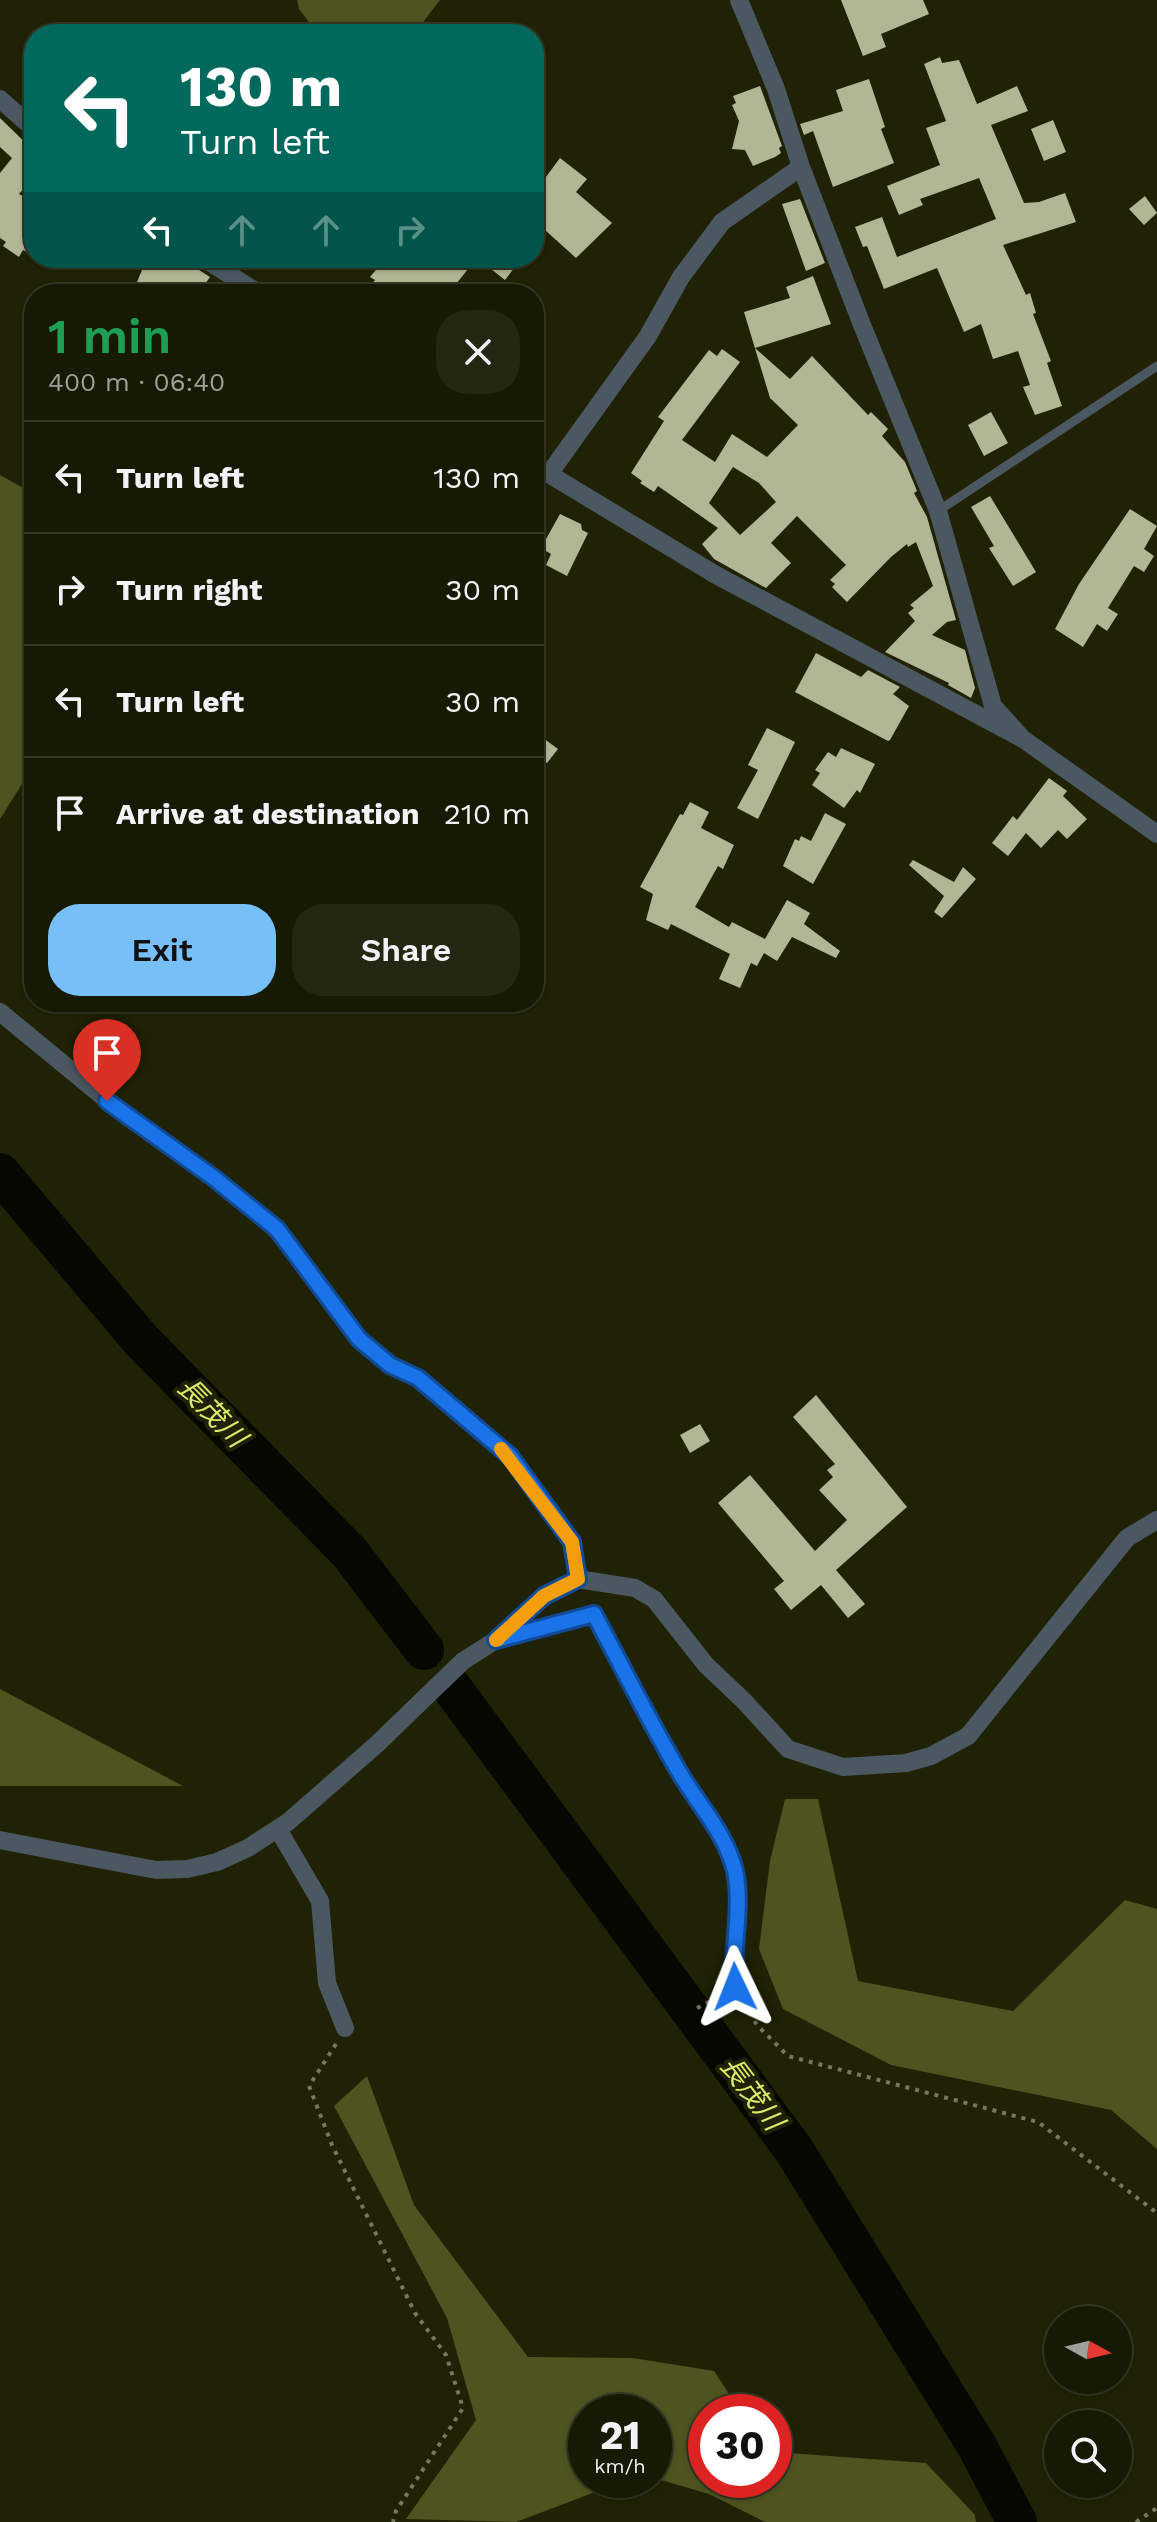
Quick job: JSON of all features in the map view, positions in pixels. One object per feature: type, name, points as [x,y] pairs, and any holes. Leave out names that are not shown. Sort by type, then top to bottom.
[{"type":"street","points":[[739,0],[776,89],[801,167],[938,511],[993,706],[1023,739]]},
{"type":"street","points":[[0,99],[24,120]]},
{"type":"street","points":[[544,466],[648,336],[681,277],[722,222],[801,167]]},
{"type":"street","points":[[219,268],[244,284]]},
{"type":"street","points":[[544,470],[716,575],[1023,739],[1157,834]]},
{"type":"street","points":[[0,1012],[129,1118],[214,1178],[277,1229],[359,1339],[390,1365],[418,1378],[510,1456],[572,1542],[578,1579]]},
{"type":"street","points":[[0,1840],[156,1870],[187,1869],[217,1862],[278,1829],[376,1745],[463,1661],[496,1640],[544,1596],[578,1579],[635,1588],[654,1599],[706,1665],[788,1749],[843,1767],[906,1763],[931,1756],[968,1736],[1127,1538],[1157,1520]]},
{"type":"street","points":[[496,1640],[594,1614],[682,1777],[720,1832],[735,1872],[738,1910],[733,1964],[735,1987]]},
{"type":"street","points":[[278,1829],[320,1901],[327,1983],[345,2028]]},
{"type":"lane","points":[[938,511],[1157,366]]},
{"type":"path","points":[[697,2008],[735,1987],[757,2025],[788,2056],[1038,2122],[1157,2213]]},
{"type":"path","points":[[345,2028],[309,2086],[332,2145],[415,2313],[446,2355],[463,2408],[396,2511],[393,2522]]},
{"type":"path","points":[[1136,2522],[1157,2508]]},
{"type":"green space","points":[[297,0],[440,0],[422,24],[310,24],[299,9]]},
{"type":"green space","points":[[0,475],[24,488],[24,781],[0,819]]},
{"type":"green space","points":[[0,1689],[183,1786],[0,1786]]},
{"type":"green space","points":[[785,1799],[818,1799],[858,1981],[1013,2011],[1125,1900],[1157,1909],[1157,2149],[1111,2110],[891,2065],[783,2009],[759,1949],[770,1861]]},
{"type":"green space","points":[[367,2076],[414,2205],[528,2357],[633,2358],[714,2371],[729,2394],[688,2394],[688,2488],[672,2483],[672,2394],[568,2394],[568,2498],[579,2498],[516,2522],[406,2519],[476,2420],[447,2318],[334,2106]]},
{"type":"green space","points":[[792,2453],[926,2463],[975,2515],[976,2522],[765,2522],[717,2498],[792,2498]]},
{"type":"building","points":[[841,0],[923,0],[929,14],[881,34],[886,47],[863,56]]},
{"type":"building","points":[[940,57],[942,63],[959,60],[977,104],[1017,86],[1028,111],[991,125],[1024,203],[1039,202],[1065,193],[1076,222],[1003,245],[1026,295],[1030,293],[1036,313],[1033,314],[1051,361],[1047,363],[1062,406],[1035,415],[1023,387],[1030,385],[1018,351],[993,359],[981,324],[964,332],[937,268],[884,289],[867,246],[863,247],[855,227],[882,217],[897,257],[996,219],[979,178],[920,199],[923,205],[899,215],[887,186],[940,165],[926,128],[946,121],[924,64]]},
{"type":"building","points":[[869,79],[885,127],[881,129],[894,163],[833,187],[813,131],[804,135],[800,124],[843,111],[836,90]]},
{"type":"building","points":[[760,86],[782,146],[779,148],[781,153],[753,166],[745,150],[732,149],[739,121],[732,105],[736,103],[733,96]]},
{"type":"building","points":[[0,118],[24,141],[24,188],[19,194],[24,197],[24,251],[19,257],[3,246],[6,242],[0,238],[0,173],[12,158],[0,147]]},
{"type":"building","points":[[1053,120],[1066,152],[1044,161],[1031,129]]},
{"type":"building","points":[[560,158],[587,179],[576,192],[612,223],[576,258],[544,231],[544,180]]},
{"type":"building","points":[[1145,196],[1157,213],[1144,225],[1129,209]]},
{"type":"building","points":[[800,199],[825,263],[806,271],[782,204]]},
{"type":"building","points":[[143,268],[196,268],[210,277],[205,284],[136,284]]},
{"type":"building","points":[[378,268],[469,268],[456,284],[372,284],[375,280],[370,277]]},
{"type":"building","points":[[490,268],[514,268],[505,280]]},
{"type":"building","points":[[813,276],[831,324],[755,348],[790,379],[812,356],[868,415],[871,412],[888,429],[882,436],[905,462],[917,491],[914,493],[927,517],[956,620],[947,622],[932,635],[965,650],[975,688],[971,698],[949,683],[885,652],[915,621],[908,613],[914,608],[910,605],[933,586],[916,542],[908,547],[907,544],[891,557],[847,602],[832,587],[835,584],[830,580],[846,565],[797,516],[771,543],[791,563],[766,588],[714,559],[702,544],[718,528],[658,486],[654,492],[631,473],[664,421],[658,417],[709,350],[717,356],[722,349],[740,362],[682,440],[715,462],[732,434],[767,457],[798,425],[770,398],[744,312],[790,298],[786,287]],"holes":[[[733,467],[759,483],[776,502],[740,535],[709,503]]]},
{"type":"building","points":[[991,412],[1008,443],[984,456],[968,425]]},
{"type":"building","points":[[990,496],[1036,572],[1013,586],[989,548],[994,546],[971,507]]},
{"type":"building","points":[[1130,509],[1157,526],[1144,549],[1154,556],[1144,572],[1134,566],[1108,608],[1118,614],[1107,631],[1097,624],[1083,647],[1055,629],[1079,584]]},
{"type":"building","points":[[560,514],[581,524],[582,530],[588,533],[567,576],[546,565],[551,554],[544,550],[544,543]]},
{"type":"building","points":[[816,653],[861,677],[868,670],[900,687],[893,694],[909,706],[890,740],[795,692]]},
{"type":"building","points":[[767,728],[795,742],[758,819],[737,808],[758,770],[748,765]]},
{"type":"building","points":[[544,739],[558,749],[547,763],[544,761]]},
{"type":"building","points":[[841,748],[875,764],[860,793],[857,790],[844,808],[812,785],[820,773],[815,770],[828,752],[836,757]]},
{"type":"building","points":[[1049,778],[1067,791],[1063,796],[1087,819],[1067,839],[1058,830],[1041,848],[1026,833],[1008,856],[992,843],[1013,816],[1017,820]]},
{"type":"building","points":[[690,802],[709,812],[701,828],[734,845],[723,869],[718,866],[695,907],[729,927],[732,922],[765,939],[787,900],[810,913],[804,924],[840,951],[836,958],[792,937],[777,961],[764,953],[757,966],[751,963],[740,988],[719,979],[730,954],[671,924],[668,930],[646,920],[653,894],[640,887],[680,814],[683,815]]},
{"type":"building","points":[[825,813],[846,824],[813,884],[783,866],[795,839],[799,841],[801,836],[811,841]]},
{"type":"building","points":[[913,860],[954,882],[963,867],[976,879],[942,918],[934,912],[944,896],[909,865]]},
{"type":"building","points":[[816,1395],[907,1507],[836,1570],[865,1604],[848,1618],[821,1585],[791,1610],[774,1589],[784,1581],[718,1503],[750,1475],[815,1551],[847,1520],[819,1490],[833,1477],[827,1470],[835,1464],[793,1417]]},
{"type":"building","points":[[700,1424],[710,1441],[690,1453],[680,1435]]},
{"type":"waterway","name":"長茂川","points":[[0,1173],[141,1340],[350,1553],[424,1650]]},
{"type":"waterway","name":"長茂川","points":[[452,1688],[794,2150],[977,2446],[1017,2522]]},
{"type":"slow traffic","points":[[498,1639],[544,1596],[578,1579],[572,1542],[510,1456],[501,1449]]},
{"type":"route","points":[[107,1101],[214,1178],[277,1229],[359,1339],[390,1365],[418,1378],[510,1456],[572,1542],[578,1579],[544,1596],[496,1640],[594,1614],[682,1777],[720,1832],[735,1872],[738,1910],[733,1964],[735,1987]]}]
